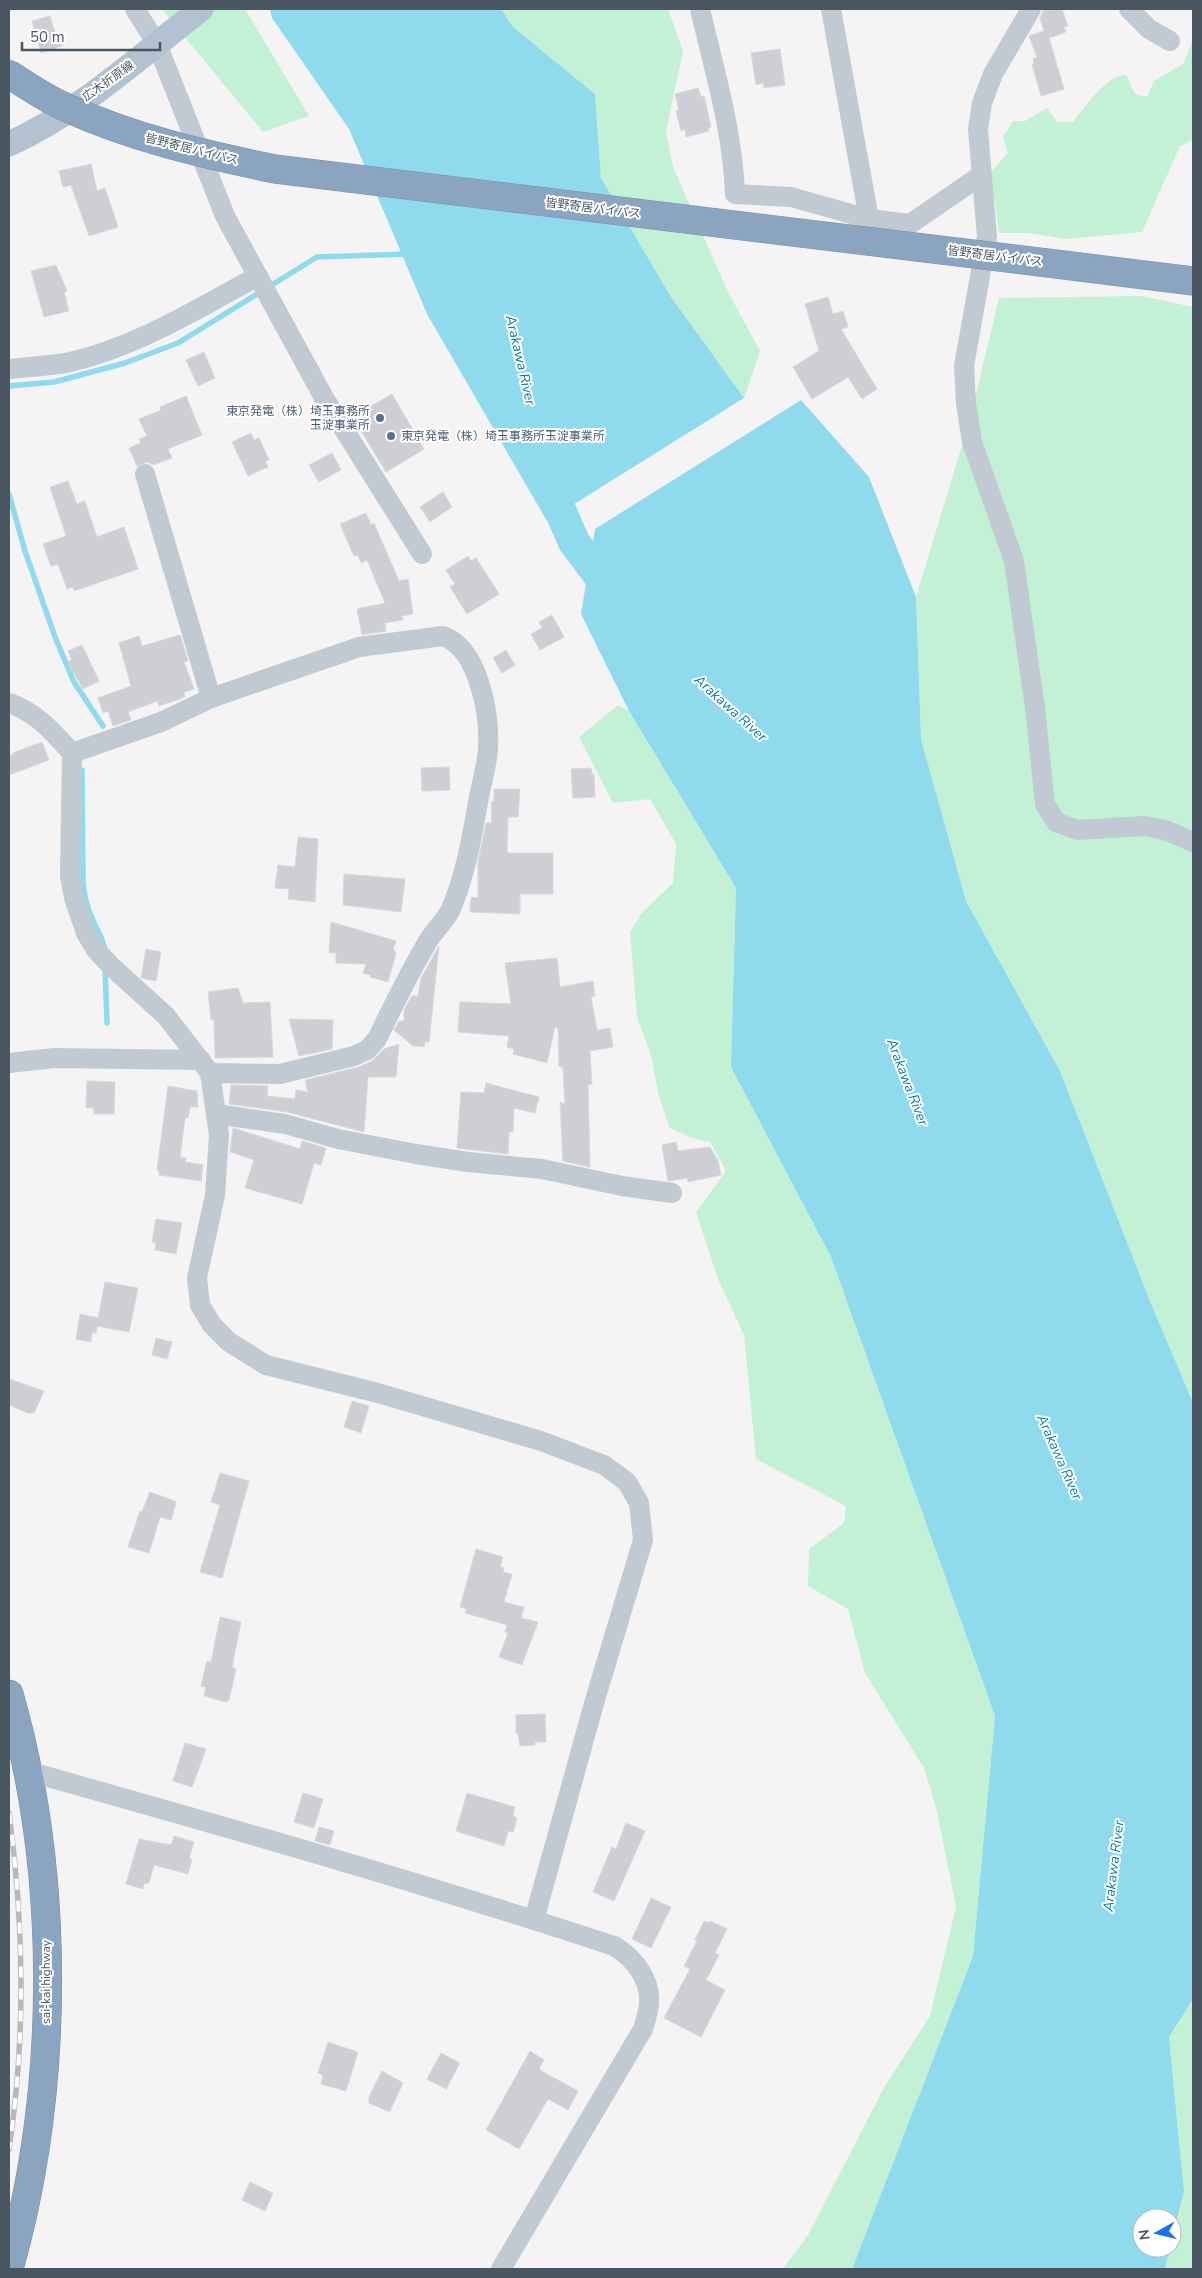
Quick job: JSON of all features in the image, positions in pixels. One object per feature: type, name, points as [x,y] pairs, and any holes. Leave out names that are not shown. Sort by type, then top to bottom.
[{"type":"highway","name":"皆野寄居バイパス","points":[[9,74],[65,107],[147,139],[198,153],[275,169],[1193,281]]},
{"type":"highway","name":"sai-kai highway","points":[[9,1694],[19,1729],[39,1851],[46,1920],[47,2024],[43,2088],[36,2138],[19,2235],[9,2269]]},
{"type":"main road","name":"広木折原線","points":[[9,144],[42,127],[96,91],[202,9]]},
{"type":"street","points":[[135,9],[166,37],[225,216],[323,396],[422,554]]},
{"type":"street","points":[[700,9],[732,160],[735,194],[791,198],[869,219],[910,224],[980,176]]},
{"type":"street","points":[[831,9],[869,219]]},
{"type":"street","points":[[1031,9],[993,74],[982,103],[978,129],[980,176],[987,237],[964,366],[966,403],[972,442],[1014,561],[1035,708],[1045,804],[1056,822],[1077,830],[1144,826],[1165,830],[1193,842]]},
{"type":"street","points":[[1129,9],[1149,29],[1170,40]]},
{"type":"street","points":[[9,369],[66,363],[104,351],[156,331],[258,276]]},
{"type":"street","points":[[145,474],[211,698]]},
{"type":"street","points":[[9,1063],[54,1058],[205,1067],[280,1074],[354,1056],[367,1050],[377,1039],[429,939],[449,912],[462,878],[488,749],[486,715],[480,682],[468,658],[455,641],[442,636],[359,647],[211,698],[161,722],[72,753]]},
{"type":"street","points":[[9,703],[19,706],[43,721],[72,753],[70,876],[74,898],[83,926],[96,950],[166,1016],[205,1067],[219,1135],[215,1195],[197,1278],[200,1305],[212,1325],[229,1342],[266,1365],[378,1394],[541,1441],[604,1465],[626,1482],[638,1503],[643,1540],[595,1700],[534,1920]]},
{"type":"street","points":[[216,1114],[285,1124],[338,1139],[416,1154],[468,1162],[542,1169],[622,1186],[672,1193]]},
{"type":"street","points":[[26,1771],[220,1825],[534,1920],[614,1946],[625,1953],[643,1976],[649,1992],[650,2004],[643,2029],[502,2269]]},
{"type":"green space","points":[[162,9],[245,9],[309,116],[263,132]]},
{"type":"green space","points":[[501,9],[668,9],[683,51],[666,131],[673,167],[727,290],[760,351],[744,398],[671,297],[601,178],[595,94],[513,27]]},
{"type":"green space","points":[[1193,40],[1193,140],[1180,146],[1142,232],[1066,239],[1028,233],[999,233],[995,202],[986,177],[1008,153],[1003,137],[1013,121],[1025,121],[1047,108],[1057,122],[1073,122],[1096,93],[1118,76],[1126,75],[1135,94],[1147,97],[1154,81],[1183,64]]},
{"type":"green space","points":[[1142,296],[1193,307],[1193,1403],[1150,1301],[1060,1071],[966,901],[921,739],[916,597],[970,419],[999,298]]},
{"type":"green space","points":[[618,705],[629,711],[736,888],[731,1067],[831,1257],[995,1716],[973,1956],[852,2269],[783,2269],[808,2235],[885,2086],[930,2016],[956,1907],[936,1807],[924,1768],[865,1673],[848,1609],[808,1586],[809,1549],[844,1523],[846,1506],[756,1459],[744,1335],[718,1279],[696,1212],[726,1171],[710,1142],[695,1139],[670,1128],[659,1096],[651,1055],[637,1017],[630,932],[641,914],[673,883],[676,844],[650,799],[613,803],[579,737]]},
{"type":"green space","points":[[1193,1999],[1193,2269],[1165,2269],[1168,2258],[1182,2258],[1181,2208],[1184,2192],[1169,2037]]},
{"type":"water","points":[[270,9],[501,9],[513,27],[595,94],[601,178],[671,297],[744,398],[547,521],[427,314],[349,129],[272,18]]},
{"type":"water","points":[[801,400],[869,477],[916,597],[921,739],[966,901],[1060,1071],[1150,1301],[1193,1403],[1193,1999],[1169,2037],[1184,2192],[1180,2208],[1132,2208],[1132,2258],[1168,2258],[1165,2269],[852,2269],[973,1956],[995,1716],[831,1257],[731,1067],[736,888],[629,711],[581,614],[595,529]]},
{"type":"building","points":[[1044,9],[1062,9],[1068,26],[1064,27],[1066,32],[1049,38],[1064,89],[1041,96],[1032,64],[1034,64],[1033,59],[1037,57],[1029,36],[1044,31],[1040,18]]},
{"type":"building","points":[[50,16],[55,33],[58,32],[62,46],[41,53],[32,21]]},
{"type":"building","points":[[780,49],[785,85],[764,88],[763,83],[756,85],[751,53]]},
{"type":"building","points":[[698,88],[701,97],[704,96],[711,127],[708,128],[709,131],[686,137],[685,129],[681,131],[676,111],[679,110],[675,94]]},
{"type":"building","points":[[91,164],[97,191],[105,188],[118,227],[89,236],[71,185],[63,187],[59,171]]},
{"type":"building","points":[[56,265],[67,291],[64,292],[69,311],[44,317],[31,271]]},
{"type":"building","points":[[828,297],[833,314],[843,311],[848,327],[841,329],[877,389],[862,399],[848,377],[812,399],[793,367],[819,351],[805,304]]},
{"type":"building","points":[[204,352],[215,378],[198,386],[186,360]]},
{"type":"building","name":"東京発電（株）埼玉事務所玉淀事業所","points":[[392,394],[424,449],[386,472],[357,424],[366,419],[361,412]]},
{"type":"building","points":[[186,396],[202,435],[168,449],[172,458],[153,465],[147,462],[137,466],[129,448],[141,443],[139,439],[147,436],[139,419],[161,410],[160,407]]},
{"type":"building","points":[[251,433],[254,440],[259,438],[269,460],[265,461],[268,467],[248,476],[232,442]]},
{"type":"building","points":[[332,453],[341,470],[319,482],[309,465]]},
{"type":"building","points":[[68,481],[77,504],[85,501],[97,537],[124,527],[138,569],[74,591],[73,587],[67,589],[58,564],[51,566],[43,544],[66,536],[50,487]]},
{"type":"building","points":[[443,492],[452,507],[430,522],[420,507]]},
{"type":"building","points":[[366,513],[371,525],[374,523],[399,581],[408,579],[413,614],[402,616],[403,620],[385,623],[386,631],[362,635],[357,609],[385,603],[367,560],[361,563],[358,555],[354,556],[340,524]]},
{"type":"building","points":[[468,556],[471,561],[476,558],[499,594],[467,614],[450,587],[455,584],[446,570]]},
{"type":"building","points":[[552,615],[564,637],[540,650],[531,634],[542,628],[539,622]]},
{"type":"building","points":[[180,635],[188,661],[184,662],[194,689],[184,692],[185,697],[159,706],[157,701],[128,712],[131,720],[113,726],[108,711],[103,713],[98,698],[131,686],[119,643],[139,636],[142,646]]},
{"type":"building","points":[[82,645],[99,681],[83,689],[69,665],[69,661],[72,660],[68,651]]},
{"type":"building","points":[[506,650],[515,665],[502,673],[493,658]]},
{"type":"building","points":[[42,742],[49,760],[9,775],[9,757],[15,752]]},
{"type":"building","points":[[449,767],[450,790],[422,791],[421,768]]},
{"type":"building","points":[[591,768],[592,774],[594,774],[595,797],[573,798],[571,769]]},
{"type":"building","points":[[494,789],[520,789],[518,817],[508,817],[507,853],[553,853],[553,894],[520,894],[520,914],[470,912],[471,897],[478,898],[478,861],[486,823],[492,823],[491,802],[494,802]]},
{"type":"building","points":[[298,837],[318,839],[315,902],[288,899],[289,889],[275,888],[278,865],[295,867]]},
{"type":"building","points":[[344,874],[405,879],[401,912],[343,905]]},
{"type":"building","points":[[331,922],[396,941],[393,949],[396,953],[388,982],[363,973],[366,964],[336,963],[336,953],[329,953]]},
{"type":"building","points":[[439,946],[429,1042],[425,1042],[424,1047],[413,1046],[394,1030],[399,1021],[404,1021],[404,1010],[412,996],[418,996],[421,978]]},
{"type":"building","points":[[146,949],[161,952],[156,981],[141,978]]},
{"type":"building","points":[[557,958],[560,987],[593,981],[595,996],[591,997],[597,1030],[610,1028],[613,1047],[590,1051],[592,1084],[588,1085],[590,1167],[563,1161],[560,1102],[565,1104],[563,1068],[559,1066],[558,1028],[555,1027],[547,1063],[513,1054],[514,1049],[507,1047],[509,1036],[458,1032],[460,1002],[511,1004],[505,963]]},
{"type":"building","points":[[238,988],[243,1003],[270,1002],[273,1057],[215,1058],[214,1019],[211,1020],[208,992]]},
{"type":"building","points":[[289,1019],[333,1020],[332,1049],[299,1056]]},
{"type":"building","points":[[399,1044],[396,1077],[368,1077],[364,1132],[287,1112],[229,1104],[231,1085],[268,1086],[267,1096],[295,1099],[296,1090],[308,1092],[305,1080],[359,1067],[372,1061],[384,1049]]},
{"type":"building","points":[[87,1081],[115,1082],[114,1114],[94,1114],[94,1108],[86,1108]]},
{"type":"building","points":[[486,1083],[539,1097],[535,1113],[514,1108],[513,1132],[509,1132],[508,1154],[457,1148],[461,1092],[484,1093]]},
{"type":"building","points":[[168,1086],[197,1091],[198,1107],[190,1107],[188,1118],[185,1118],[180,1157],[186,1158],[185,1162],[203,1165],[201,1181],[159,1175],[159,1170],[157,1170]]},
{"type":"building","points":[[233,1128],[300,1149],[302,1141],[326,1148],[321,1165],[314,1163],[302,1204],[245,1188],[254,1160],[230,1152]]},
{"type":"building","points":[[676,1142],[678,1151],[710,1147],[718,1161],[721,1175],[688,1182],[687,1178],[668,1181],[662,1145]]},
{"type":"building","points":[[156,1219],[182,1223],[176,1254],[155,1250],[156,1243],[152,1242]]},
{"type":"building","points":[[105,1282],[138,1288],[129,1332],[97,1326],[96,1333],[92,1333],[91,1342],[76,1339],[80,1314],[98,1318]]},
{"type":"building","points":[[156,1338],[172,1342],[167,1359],[152,1355]]},
{"type":"building","points":[[9,1379],[44,1391],[34,1413],[31,1412],[30,1414],[9,1405]]},
{"type":"building","points":[[352,1401],[369,1406],[361,1433],[344,1427]]},
{"type":"building","points":[[220,1473],[249,1481],[222,1578],[200,1572],[220,1505],[211,1502]]},
{"type":"building","points":[[150,1492],[176,1503],[171,1520],[160,1517],[149,1553],[128,1547],[140,1511],[142,1512]]},
{"type":"building","points":[[476,1549],[503,1557],[500,1567],[504,1568],[503,1572],[512,1574],[504,1602],[524,1607],[521,1618],[538,1622],[522,1665],[499,1657],[508,1633],[505,1632],[507,1625],[465,1613],[467,1609],[460,1607]]},
{"type":"building","points":[[220,1617],[241,1622],[232,1667],[236,1669],[229,1700],[226,1702],[204,1696],[206,1687],[201,1686],[207,1661],[211,1662]]},
{"type":"building","points":[[545,1714],[546,1742],[535,1742],[535,1745],[520,1746],[518,1733],[516,1733],[516,1715]]},
{"type":"building","points":[[185,1743],[206,1749],[192,1787],[173,1781]]},
{"type":"building","points":[[303,1793],[323,1799],[314,1828],[294,1822]]},
{"type":"building","points":[[467,1793],[515,1807],[513,1816],[517,1818],[513,1832],[508,1831],[504,1846],[456,1831]]},
{"type":"building","points":[[626,1823],[645,1831],[614,1901],[593,1892],[612,1847],[616,1849]]},
{"type":"building","points":[[319,1827],[334,1831],[330,1845],[315,1841]]},
{"type":"building","points":[[174,1836],[194,1842],[189,1859],[192,1859],[188,1874],[154,1865],[149,1883],[144,1884],[143,1889],[126,1884],[139,1839],[171,1845]]},
{"type":"building","points":[[651,1898],[671,1907],[651,1948],[632,1939]]},
{"type":"building","points":[[704,1921],[709,1923],[710,1921],[727,1929],[715,1953],[719,1955],[706,1980],[725,1990],[701,2037],[664,2018],[690,1969],[684,1966],[697,1941],[695,1940]]},
{"type":"building","points":[[328,2042],[358,2052],[346,2091],[321,2084],[323,2075],[318,2073]]},
{"type":"building","points":[[530,2051],[544,2060],[539,2068],[543,2072],[578,2091],[568,2110],[548,2099],[519,2149],[486,2130]]},
{"type":"building","points":[[441,2053],[460,2063],[446,2089],[427,2079]]},
{"type":"building","points":[[382,2071],[403,2083],[390,2111],[369,2103],[369,2097]]},
{"type":"building","points":[[250,2182],[273,2193],[265,2211],[242,2200]]},
{"type":"waterway","points":[[9,386],[54,382],[125,363],[178,343],[317,257],[408,254]]},
{"type":"waterway","name":"Arakawa River","points":[[544,473],[574,542],[616,598]]},
{"type":"waterway","points":[[9,494],[25,551],[55,637],[74,682],[103,726]]},
{"type":"waterway","points":[[82,770],[83,887],[89,910],[102,938],[105,951]]},
{"type":"waterway","points":[[105,967],[107,1023]]},
{"type":"railway","points":[[9,1813],[18,1897],[21,1981],[18,2065],[9,2149]]},
{"type":"place","name":"東京発電（株）埼玉事務所 玉淀事業所","points":[[380,418]]},
{"type":"place","name":"東京発電（株）埼玉事務所玉淀事業所","points":[[391,436]]}]
